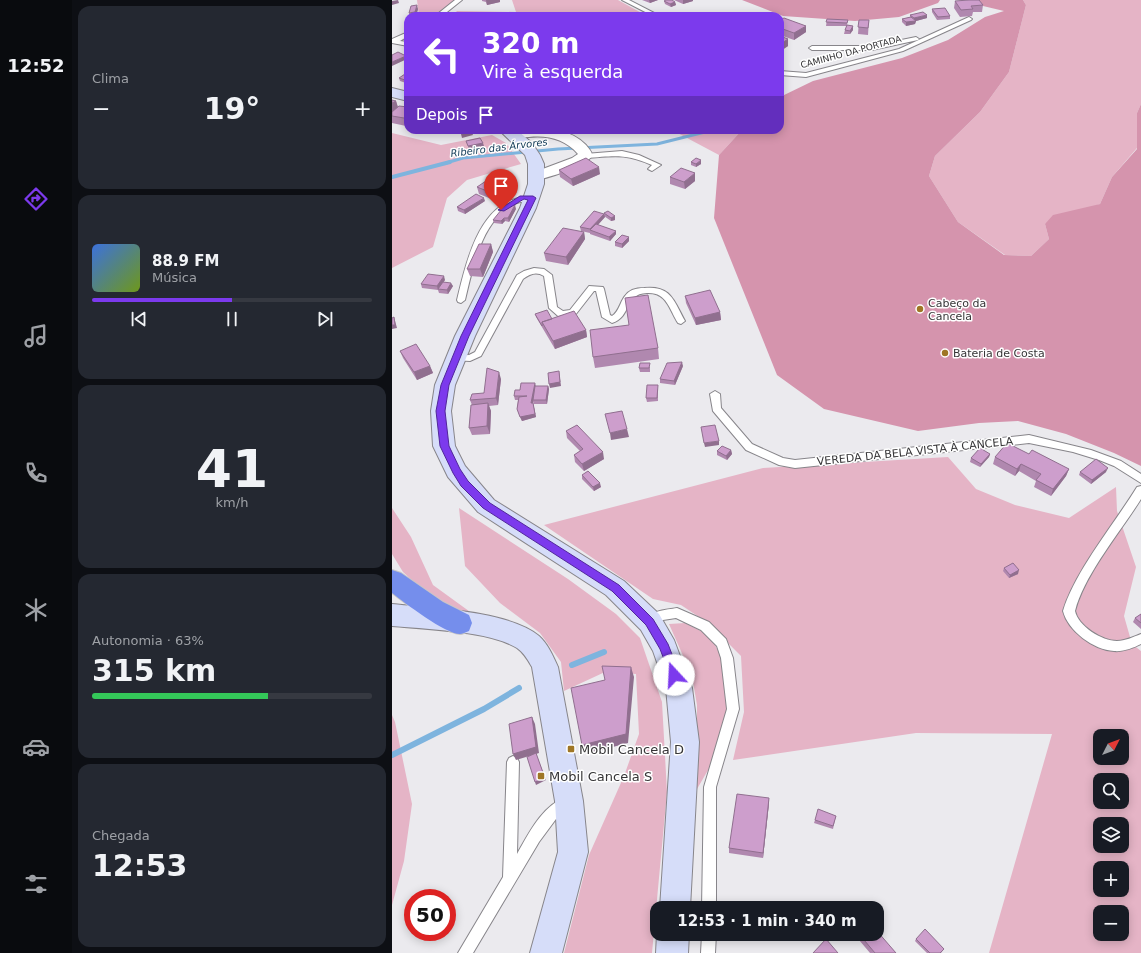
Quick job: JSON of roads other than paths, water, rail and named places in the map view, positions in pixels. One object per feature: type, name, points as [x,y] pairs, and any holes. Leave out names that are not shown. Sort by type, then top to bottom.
[{"type":"highway","points":[[392,582],[434,610],[460,623]]},
{"type":"main road","points":[[392,92],[404,96]]},
{"type":"main road","points":[[514,135],[532,154],[535,179],[445,385],[441,411],[442,432],[449,458],[465,483],[486,506],[615,588],[650,622],[665,648],[679,688],[685,742],[674,901]]},
{"type":"main road","points":[[392,615],[460,623],[512,634],[524,640],[539,655],[545,667],[569,801],[574,852],[546,953]]},
{"type":"main road","points":[[672,953],[673,941]]},
{"type":"street","points":[[535,179],[577,161],[582,150],[571,139],[556,134]]},
{"type":"lane","points":[[443,12],[458,0]]},
{"type":"lane","points":[[625,0],[649,12]]},
{"type":"lane","name":"CAMINHO DA PORTADA","points":[[784,73],[806,75],[901,50],[941,33],[969,18]]},
{"type":"lane","points":[[812,48],[872,48],[941,33]]},
{"type":"lane","points":[[393,41],[404,36]]},
{"type":"lane","points":[[393,41],[404,43]]},
{"type":"lane","points":[[784,67],[802,72],[825,70]]},
{"type":"lane","points":[[582,150],[622,153],[636,156],[657,165],[652,169]]},
{"type":"lane","points":[[461,300],[470,260],[487,225],[501,210],[522,197],[535,179]]},
{"type":"lane","points":[[456,358],[470,358],[478,354],[520,277],[532,270],[538,270],[548,275],[553,308],[561,314],[573,312],[590,290],[597,287],[602,292],[606,317],[609,319],[615,319],[630,294],[640,290],[661,292],[681,321]]},
{"type":"lane","name":"VEREDA DA BELA VISTA À CANCELA","points":[[715,394],[716,409],[749,447],[782,462],[795,464],[1029,439],[1055,443],[1083,451],[1120,465],[1132,471],[1141,479]]},
{"type":"lane","points":[[1141,490],[1095,560],[1072,601],[1069,610],[1071,618],[1086,633],[1107,645],[1122,646],[1141,639]]},
{"type":"lane","points":[[650,622],[661,615],[677,613],[705,626],[722,643],[727,658],[733,709],[710,786],[709,901]]},
{"type":"lane","points":[[509,878],[513,762]]},
{"type":"lane","points":[[465,953],[534,837],[551,814],[569,801]]},
{"type":"lane","points":[[708,941],[708,953]]},
{"type":"waterway","name":"Ribeiro das Árvores","points":[[446,163],[463,158],[558,149],[657,144],[697,134]]},
{"type":"waterway","name":"Ribeiro das Árvores","points":[[392,177],[450,162]]},
{"type":"waterway","points":[[572,665],[604,652]]},
{"type":"waterway","points":[[392,755],[484,709],[519,688]]},
{"type":"place","name":"Cabeço da Cancela","points":[[920,309]]},
{"type":"place","name":"Bateria de Costa","points":[[945,353]]},
{"type":"place","name":"Mobil Cancela D","points":[[571,749]]},
{"type":"place","name":"Mobil Cancela S","points":[[541,776]]}]
